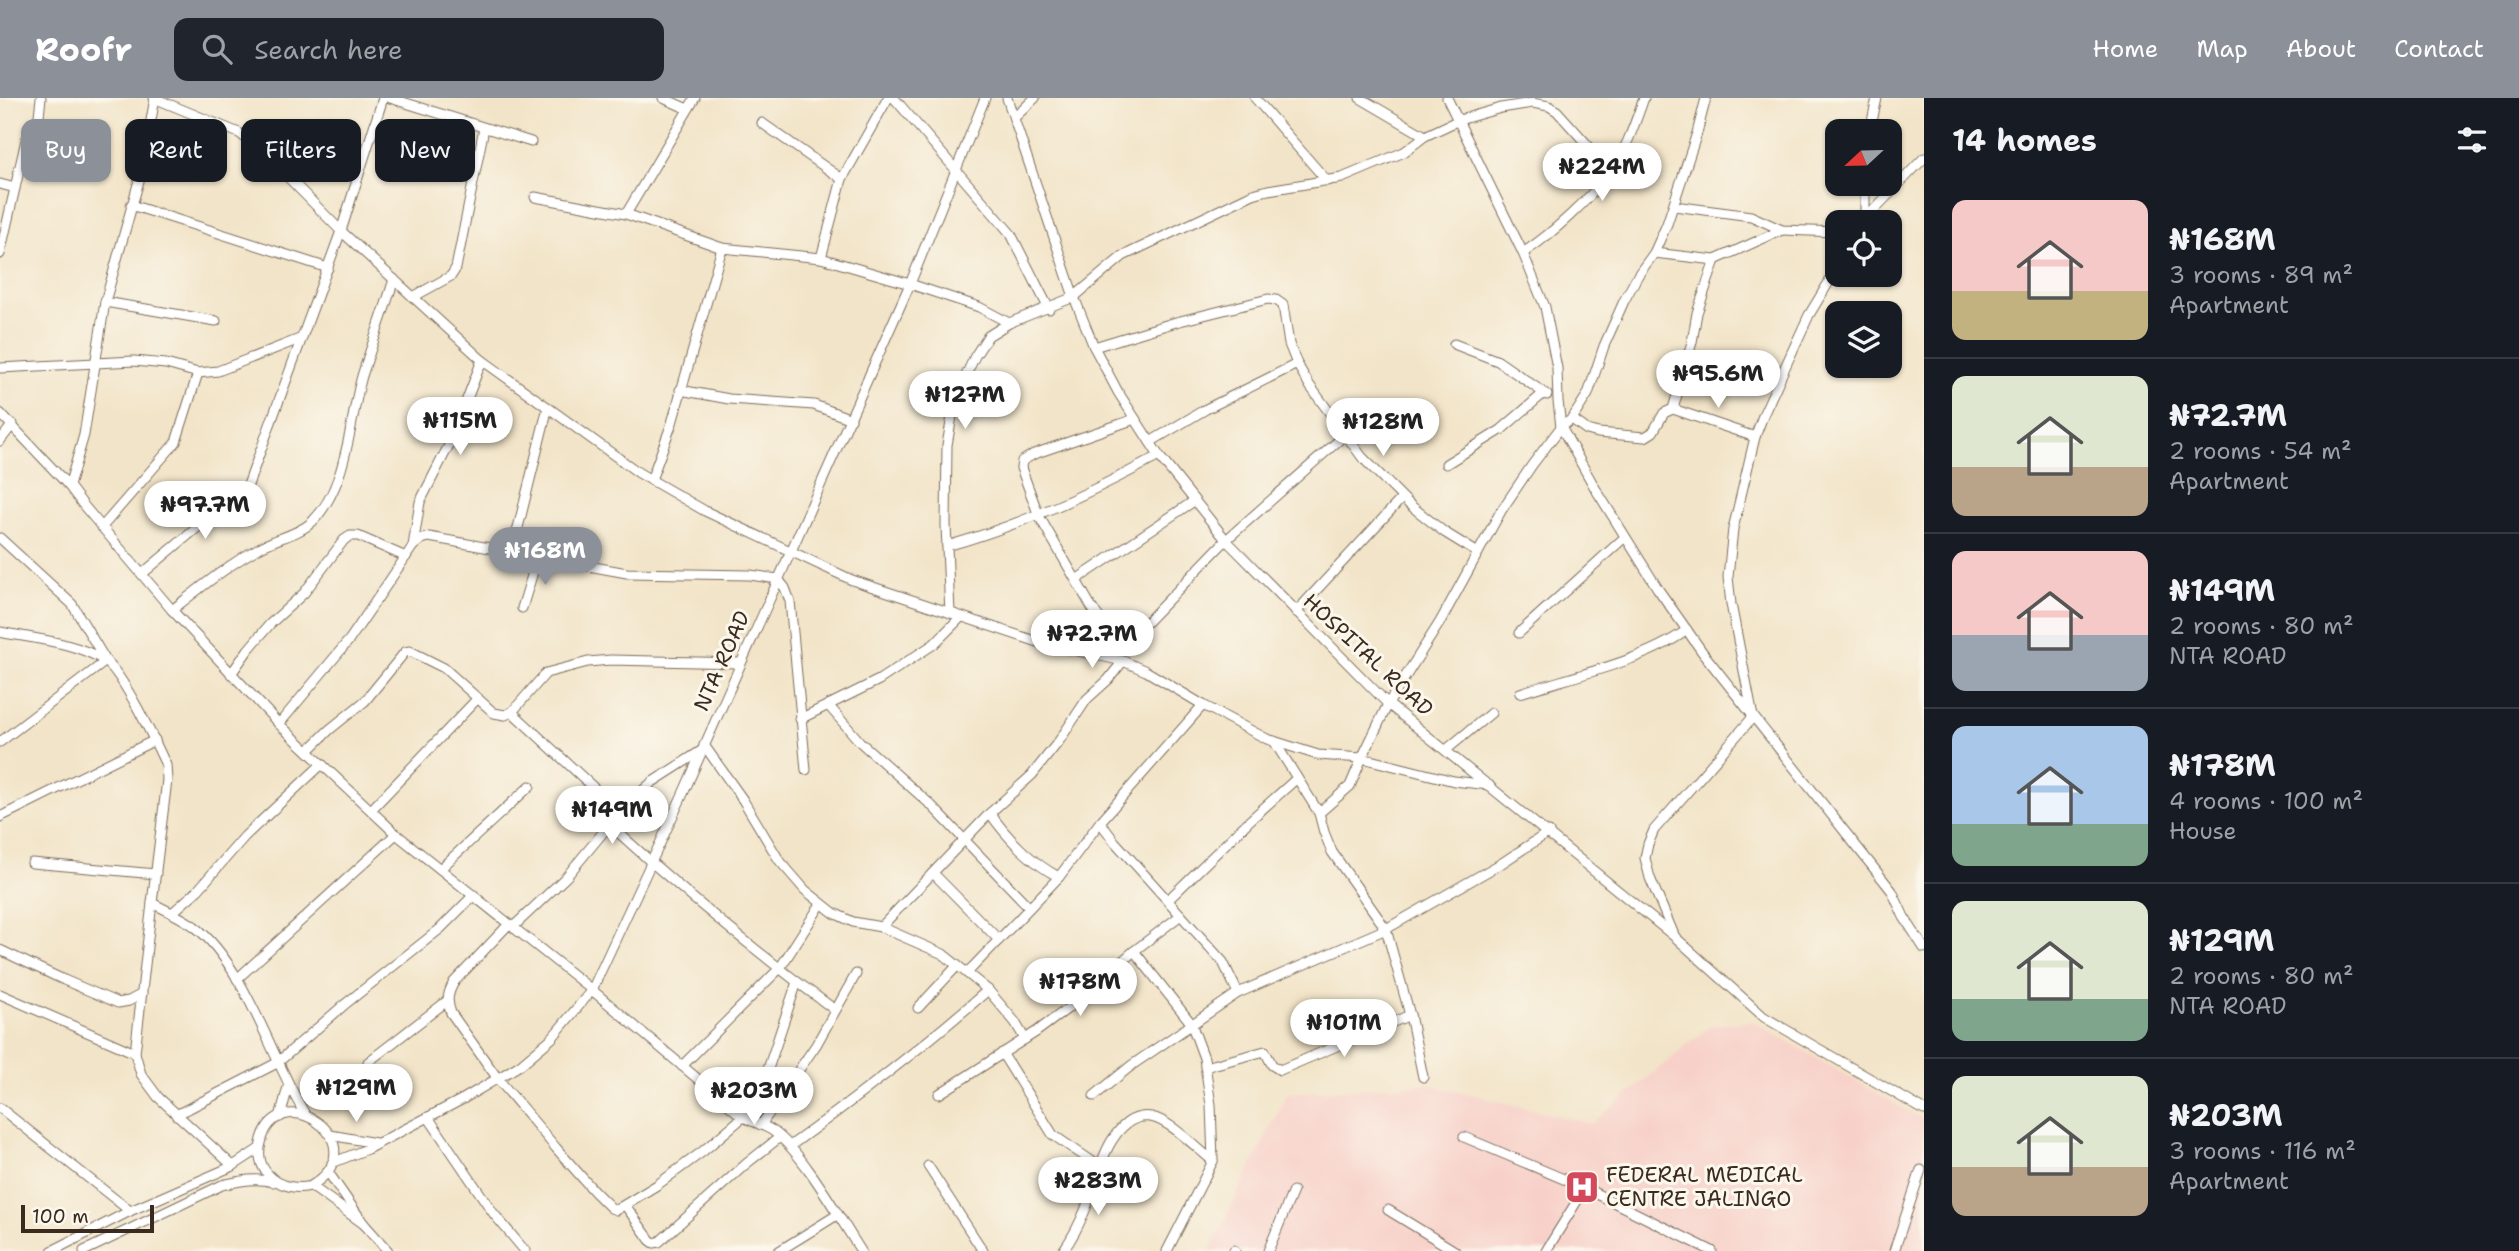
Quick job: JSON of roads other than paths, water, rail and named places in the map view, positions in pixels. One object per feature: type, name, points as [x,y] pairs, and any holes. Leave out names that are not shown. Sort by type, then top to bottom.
[{"type":"street","points":[[0,254],[26,140],[39,116],[41,98]]},
{"type":"street","points":[[69,486],[83,435],[105,302],[142,170],[155,98],[239,133],[262,151],[341,231],[482,360],[651,480],[705,511],[852,580],[1041,643],[1112,659],[1146,671],[1203,705],[1274,741],[1318,755],[1362,758],[1454,781],[1491,785]]},
{"type":"street","points":[[142,574],[248,485],[341,231],[383,98]]},
{"type":"street","points":[[390,98],[531,142]]},
{"type":"street","points":[[663,98],[688,109]]},
{"type":"street","points":[[626,214],[695,98]]},
{"type":"street","points":[[821,258],[842,179],[888,98]]},
{"type":"street","points":[[894,98],[1011,234],[1049,309]]},
{"type":"street","name":"NTA ROAD","points":[[330,1168],[520,1065],[552,1038],[592,990],[652,863],[911,284],[985,98]]},
{"type":"street","name":"HOSPITAL ROAD","points":[[1007,98],[1074,297],[1094,347],[1159,456],[1226,540],[1388,704],[1549,832],[1612,888],[1675,937],[1764,1017],[1923,1108]]},
{"type":"street","points":[[1014,118],[1035,98]]},
{"type":"street","points":[[1255,98],[1327,181]]},
{"type":"street","points":[[1360,98],[1425,136]]},
{"type":"street","points":[[1447,98],[1523,253],[1545,307],[1557,368],[1561,427],[1625,537],[1687,630],[1892,891],[1904,917],[1924,948]]},
{"type":"street","points":[[1523,253],[1549,236],[1611,172],[1629,138],[1644,98]]},
{"type":"street","points":[[1320,813],[1350,786],[1388,704],[1440,622],[1507,502],[1561,427],[1572,419],[1588,394],[1604,346],[1624,301],[1654,253],[1674,206],[1706,98]]},
{"type":"street","points":[[1873,119],[1877,98]]},
{"type":"street","points":[[950,613],[947,445],[955,399],[975,356],[988,337],[1009,323],[1074,297],[1123,256],[1253,194],[1342,178],[1378,165],[1404,152],[1425,136],[1459,120],[1501,108],[1531,101],[1549,106],[1557,111],[1611,172]]},
{"type":"street","points":[[762,123],[842,179]]},
{"type":"street","points":[[413,297],[451,276],[456,268],[484,128]]},
{"type":"street","points":[[1873,210],[1924,158]]},
{"type":"street","points":[[0,184],[15,188]]},
{"type":"street","points":[[534,197],[626,214],[722,248],[821,258],[979,307],[1009,323]]},
{"type":"street","points":[[131,205],[328,268]]},
{"type":"street","points":[[1674,206],[1751,216],[1782,230],[1825,232]]},
{"type":"street","points":[[1654,253],[1715,260],[1782,230]]},
{"type":"street","points":[[651,480],[672,423],[722,248]]},
{"type":"street","points":[[1673,409],[1692,342],[1697,313],[1715,260]]},
{"type":"street","points":[[172,610],[225,569],[261,546],[304,528],[325,504],[342,467],[362,378],[394,279]]},
{"type":"street","points":[[1753,717],[1728,577],[1733,528],[1755,437],[1764,412],[1809,315],[1826,287]]},
{"type":"street","points":[[1094,347],[1176,322],[1268,299],[1276,300],[1283,305],[1289,344],[1297,364],[1362,457],[1402,498],[1444,531],[1478,552]]},
{"type":"street","points":[[105,302],[216,321]]},
{"type":"street","points":[[0,368],[134,361],[166,364],[198,373],[230,367],[302,338]]},
{"type":"street","points":[[1454,344],[1498,361],[1558,401]]},
{"type":"street","points":[[413,546],[419,502],[451,442],[482,360]]},
{"type":"street","points":[[1150,442],[1297,364]]},
{"type":"street","points":[[102,527],[176,442],[198,373]]},
{"type":"street","points":[[680,390],[729,399],[814,405],[851,419]]},
{"type":"street","points":[[1446,464],[1501,430],[1544,393]]},
{"type":"street","points":[[512,552],[548,407]]},
{"type":"street","points":[[1572,419],[1587,430],[1598,433],[1645,437],[1653,432],[1664,413],[1673,409],[1755,437]]},
{"type":"street","points":[[0,413],[69,486],[172,610],[279,724],[396,834],[592,990],[743,1117],[761,1125],[790,1146],[861,1251]]},
{"type":"street","points":[[1122,648],[1092,608],[1039,516],[1021,468],[1026,458],[1135,419]]},
{"type":"street","points":[[0,441],[13,424]]},
{"type":"street","points":[[1112,659],[1226,540],[1346,434]]},
{"type":"street","points":[[947,546],[988,535],[1039,516],[1110,483],[1159,456]]},
{"type":"street","points":[[1296,612],[1402,498]]},
{"type":"street","points":[[1076,580],[1194,501]]},
{"type":"street","points":[[231,674],[270,624],[304,593],[349,536],[358,536],[406,557]]},
{"type":"street","points":[[279,724],[350,639],[413,546],[429,537],[627,572],[750,575],[778,579],[785,587],[790,601],[806,770]]},
{"type":"street","points":[[1519,633],[1625,537]]},
{"type":"street","points":[[0,538],[72,604],[106,662],[117,674],[155,740],[166,765],[167,780],[135,1053],[141,1074],[148,1085],[176,1115],[233,1166]]},
{"type":"street","points":[[523,608],[538,556]]},
{"type":"street","points":[[800,719],[879,680],[934,644],[961,617]]},
{"type":"street","points":[[1520,693],[1640,655],[1674,640],[1687,630]]},
{"type":"street","points":[[0,632],[79,650],[106,662]]},
{"type":"street","points":[[308,751],[365,701],[405,652],[416,653],[444,668],[495,713],[505,715],[512,712],[547,673],[588,662],[611,660],[741,663]]},
{"type":"street","points":[[0,742],[106,662]]},
{"type":"street","points":[[881,927],[989,813],[1031,775],[1059,741],[1087,699],[1123,662]]},
{"type":"street","points":[[371,810],[478,698]]},
{"type":"street","points":[[828,705],[860,742],[965,839],[1030,908]]},
{"type":"street","points":[[967,973],[1059,877],[1100,822],[1203,705]]},
{"type":"street","points":[[512,712],[620,812]]},
{"type":"street","points":[[1446,750],[1491,713]]},
{"type":"street","points":[[1675,937],[1650,878],[1645,858],[1648,844],[1654,830],[1753,717]]},
{"type":"street","points":[[0,817],[155,740]]},
{"type":"street","points":[[1274,741],[1320,813],[1332,852],[1385,929],[1410,1015],[1423,1077]]},
{"type":"street","points":[[797,982],[768,1069],[743,1117],[702,1152],[616,1210],[611,1208],[556,1148],[498,1079],[451,1013],[447,1001],[454,982],[566,877],[620,812],[651,783],[702,748],[743,800],[790,876],[821,904],[853,922],[881,927],[943,954],[988,990],[1026,1039]]},
{"type":"street","points":[[172,913],[206,883],[245,836],[321,764]]},
{"type":"street","points":[[1168,900],[1296,779]]},
{"type":"street","points":[[440,869],[530,786]]},
{"type":"street","points":[[989,813],[1001,830],[1043,869],[1059,877]]},
{"type":"street","points":[[1100,822],[1223,962],[1238,993]]},
{"type":"street","points":[[610,825],[779,968],[835,1010]]},
{"type":"street","points":[[1094,1096],[1132,1065],[1238,993],[1385,929],[1502,863],[1549,832]]},
{"type":"street","points":[[237,979],[396,834]]},
{"type":"street","points":[[32,863],[156,874]]},
{"type":"street","points":[[933,873],[999,940]]},
{"type":"street","points":[[176,1115],[277,1063],[344,1005],[440,929],[474,895]]},
{"type":"street","points":[[152,903],[195,927],[216,947],[260,1021],[288,1087],[304,1114]]},
{"type":"street","points":[[682,1066],[779,968],[821,904]]},
{"type":"street","points":[[939,1094],[1026,1039],[1067,1009],[1134,951],[1181,915]]},
{"type":"street","points":[[0,950],[118,1003],[130,1001],[142,994]]},
{"type":"street","points":[[1134,951],[1191,1023],[1205,1067],[1211,1105],[1213,1161],[1167,1251]]},
{"type":"street","points":[[918,1008],[957,966]]},
{"type":"street","points":[[761,1125],[816,1045],[856,974]]},
{"type":"street","points":[[790,1146],[889,1074],[988,990]]},
{"type":"street","points":[[0,994],[135,1053]]},
{"type":"street","points":[[368,1062],[447,1001]]},
{"type":"street","points":[[1205,1067],[1265,1051],[1272,1065],[1279,1070],[1410,1015]]},
{"type":"street","points":[[1002,1053],[1053,1135],[1099,1166]]},
{"type":"street","points":[[280,1117],[288,1087]]},
{"type":"street","points":[[0,1108],[130,1212]]},
{"type":"street","points":[[84,1251],[222,1185],[253,1179],[277,1182],[294,1188],[311,1186],[330,1168],[334,1154],[330,1135],[320,1121],[304,1114],[292,1114],[280,1117],[266,1130],[260,1149],[264,1168],[277,1182]]},
{"type":"street","points":[[428,1117],[494,1214],[526,1251]]},
{"type":"street","points":[[1063,1251],[1073,1238],[1099,1166],[1118,1132],[1128,1123],[1140,1117],[1153,1117],[1170,1126],[1213,1161]]},
{"type":"street","points":[[330,1135],[376,1143]]},
{"type":"street","points":[[625,1205],[650,1240],[659,1242],[780,1137]]},
{"type":"street","points":[[1464,1137],[1585,1188],[1712,1251]]},
{"type":"street","points":[[52,1251],[130,1212],[233,1166],[260,1149]]},
{"type":"street","points":[[928,1166],[983,1251]]},
{"type":"street","points":[[330,1168],[364,1224],[388,1251]]},
{"type":"street","points":[[1894,1251],[1921,1170]]},
{"type":"street","points":[[311,1186],[364,1224]]},
{"type":"street","points":[[1546,1251],[1585,1188]]},
{"type":"street","points":[[1268,1251],[1293,1191]]},
{"type":"street","points":[[1388,1210],[1455,1251]]},
{"type":"street","points":[[779,1251],[837,1215]]},
{"type":"place","name":"FEDERAL MEDICAL CENTRE JALINGO","points":[[1582,1187]]}]
